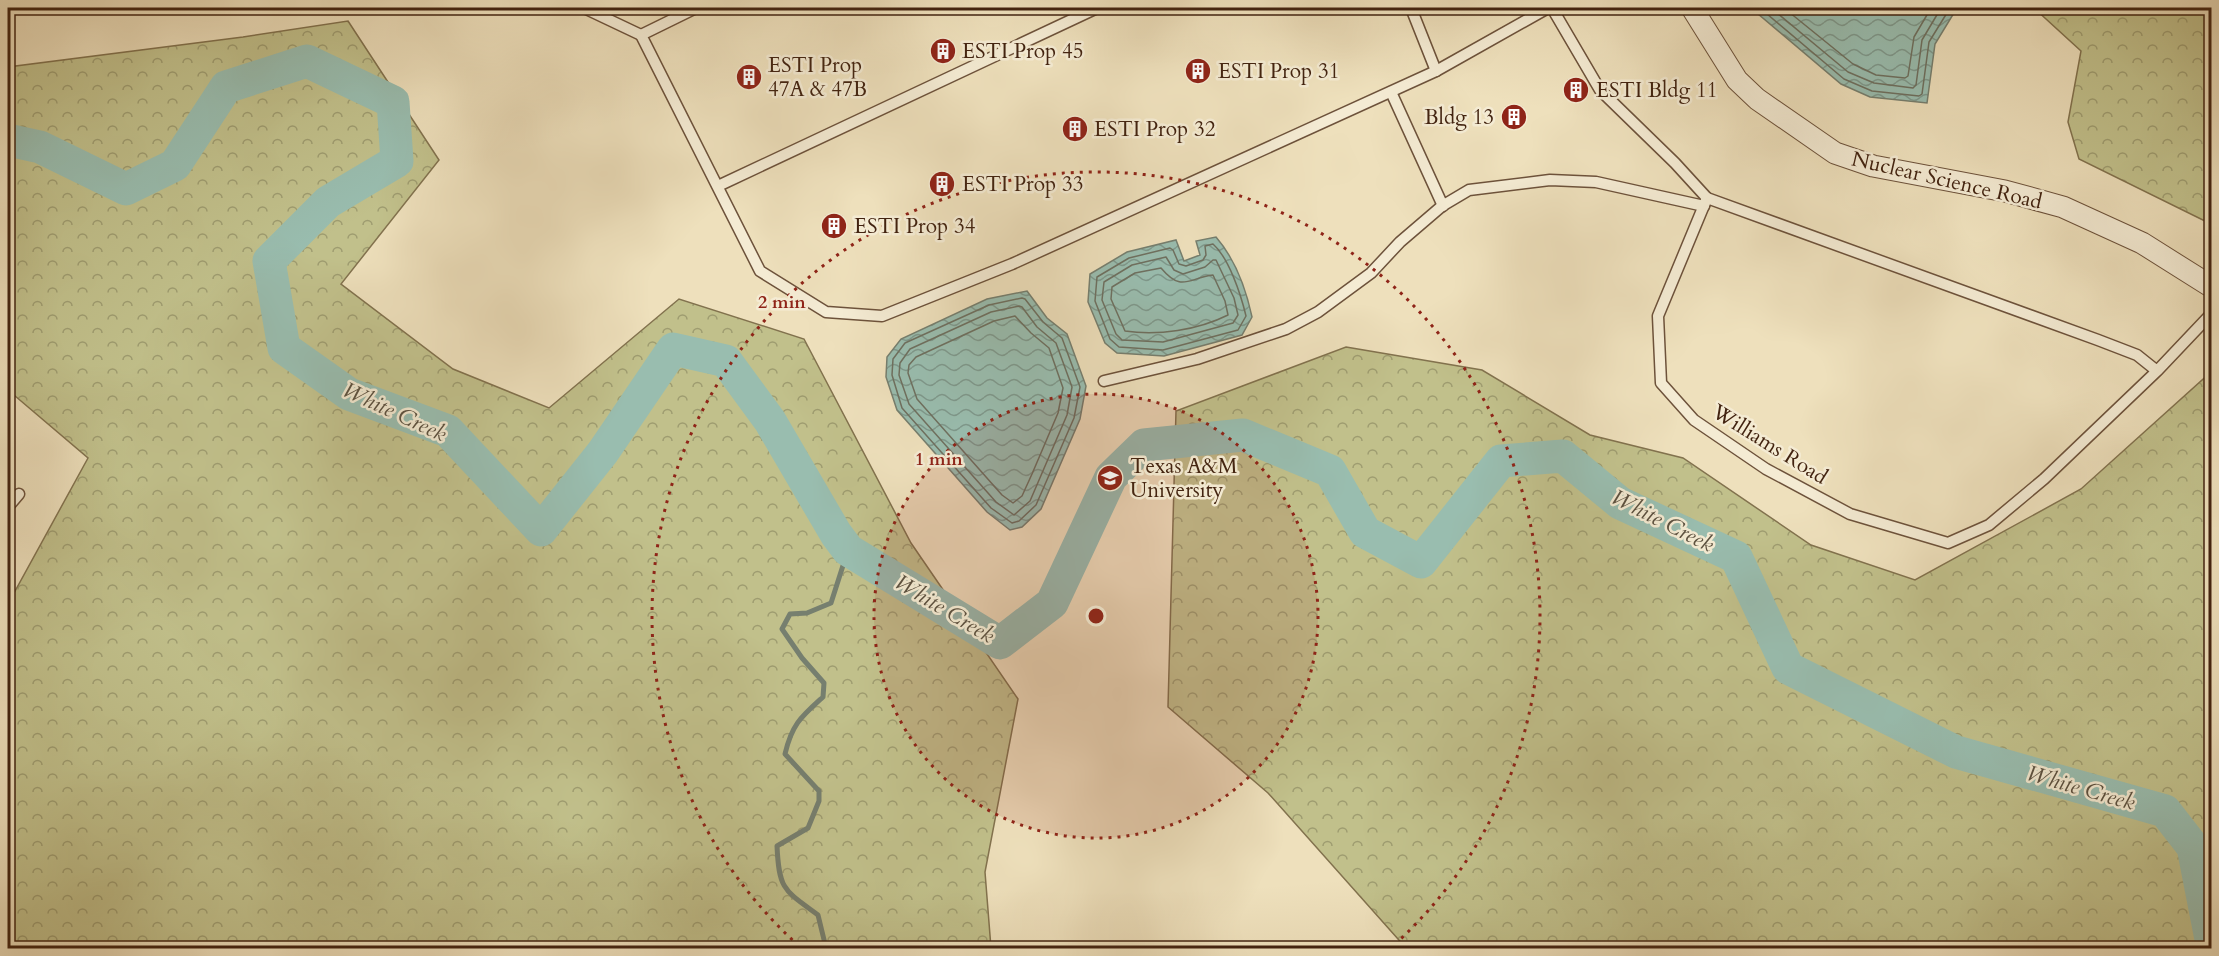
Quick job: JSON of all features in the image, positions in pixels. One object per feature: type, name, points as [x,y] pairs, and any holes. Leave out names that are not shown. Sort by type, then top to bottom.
[{"type":"street","name":"Nuclear Science Road","points":[[1692,8],[1737,80],[1757,99],[1835,153],[1873,166],[2005,191],[2063,207],[2142,243],[2211,287]]},
{"type":"lane","points":[[584,8],[641,35],[760,271],[826,312],[882,316],[1012,264],[1436,71],[1550,8],[1600,90],[1675,163],[1705,202]]},
{"type":"lane","points":[[641,35],[696,8]]},
{"type":"lane","points":[[717,186],[1097,8]]},
{"type":"lane","points":[[1411,8],[1436,71]]},
{"type":"lane","points":[[1391,92],[1443,206]]},
{"type":"lane","points":[[1104,381],[1197,359],[1286,329],[1318,312],[1371,273],[1400,242],[1443,206],[1470,190],[1550,180],[1596,182],[1705,202],[2108,344],[2137,355],[2157,370]]},
{"type":"lane","name":"Williams Road","points":[[1705,202],[1658,316],[1661,383],[1694,420],[1766,469],[1850,514],[1948,543],[1989,525],[2044,479],[2157,370],[2211,313]]},
{"type":"lane","points":[[8,507],[19,494]]},
{"type":"green space","points":[[2034,8],[2211,8],[2211,224],[2079,159],[2068,122],[2081,51]]},
{"type":"green space","points":[[348,21],[439,160],[341,284],[453,369],[549,408],[679,299],[804,339],[911,543],[1018,699],[985,872],[991,948],[8,948],[8,604],[88,458],[8,390],[8,67]]},
{"type":"green space","points":[[1346,347],[1482,370],[1590,435],[1683,458],[1811,545],[1915,580],[2081,489],[2211,372],[2211,948],[1406,948],[1268,793],[1168,707],[1176,411]]},
{"type":"water","points":[[1751,8],[1957,8],[1935,44],[1927,103],[1870,97],[1841,84]]},
{"type":"water","points":[[1216,237],[1234,265],[1250,306],[1252,317],[1242,335],[1164,356],[1117,353],[1105,343],[1088,302],[1090,274],[1127,252],[1176,240],[1184,261],[1200,255],[1196,241]]},
{"type":"water","points":[[1027,291],[1047,318],[1067,334],[1086,386],[1080,419],[1041,509],[1022,527],[1010,530],[987,512],[897,410],[886,377],[887,357],[901,339],[987,299]]},
{"type":"waterway","name":"White Creek","points":[[8,140],[40,147],[126,189],[175,165],[226,87],[307,61],[393,102],[397,161],[328,202],[269,261],[284,348],[349,394],[448,431],[541,530],[603,452],[673,349],[726,361],[770,421],[836,534],[848,550],[1000,643],[1052,603],[1111,477],[1144,445],[1243,435],[1330,471],[1365,532],[1421,562],[1501,461],[1563,456],[1620,503],[1736,557],[1788,668],[1956,752],[2165,811],[2193,847],[2212,944]]},
{"type":"waterway","points":[[826,948],[818,915],[791,894],[779,872],[777,846],[808,828],[819,801],[819,791],[785,754],[794,728],[823,697],[824,683],[802,658],[782,629],[790,614],[807,613],[831,603],[848,550]]},
{"type":"place","name":"ESTI Prop 45","points":[[943,51]]},
{"type":"place","name":"ESTI Prop 31","points":[[1198,71]]},
{"type":"place","name":"ESTI Prop 47A & 47B","points":[[749,77]]},
{"type":"place","name":"ESTI Bldg 11","points":[[1576,90]]},
{"type":"place","name":"Bldg 13","points":[[1514,117]]},
{"type":"place","name":"ESTI Prop 32","points":[[1075,129]]},
{"type":"place","name":"ESTI Prop 33","points":[[942,184]]},
{"type":"place","name":"ESTI Prop 34","points":[[834,226]]},
{"type":"place","name":"Texas A&M University","points":[[1110,478]]}]
